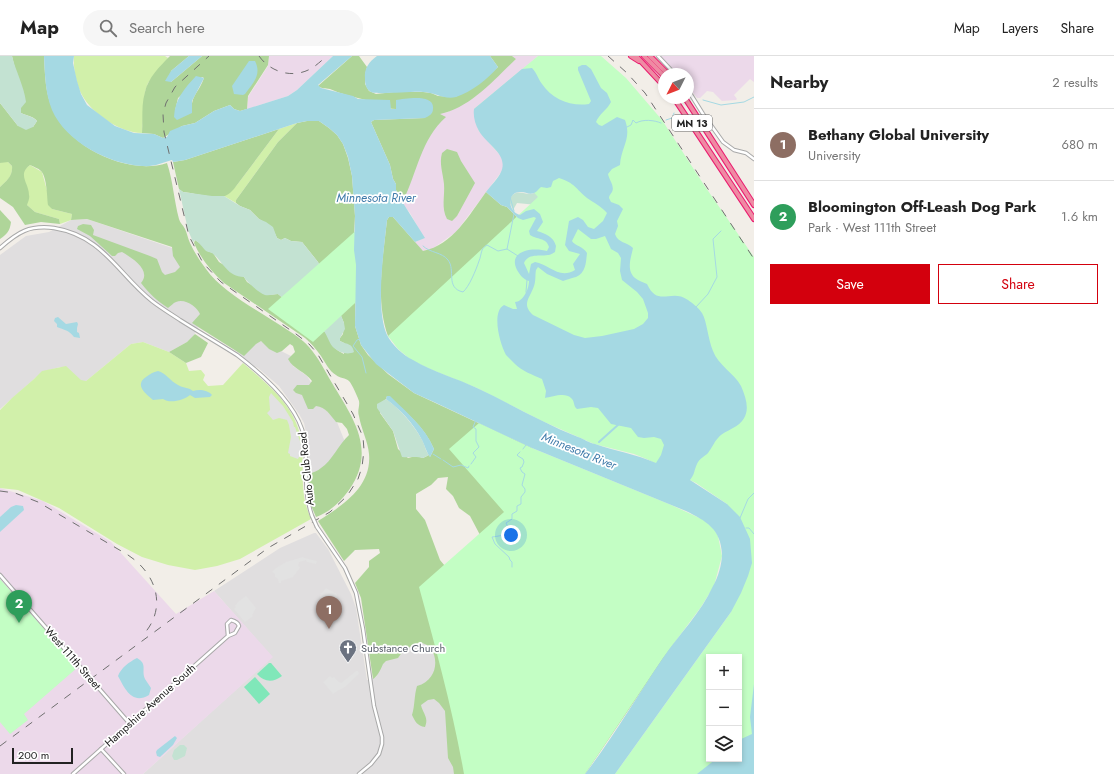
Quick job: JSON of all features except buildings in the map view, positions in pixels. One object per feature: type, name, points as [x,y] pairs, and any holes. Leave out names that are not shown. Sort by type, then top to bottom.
[{"type":"highway","points":[[631,56],[646,66]]},
{"type":"highway","points":[[636,56],[658,79]]},
{"type":"highway","points":[[644,56],[658,70]]},
{"type":"highway","points":[[650,56],[662,68]]},
{"type":"highway","name":"MN 13","points":[[678,104],[748,209],[754,215]]},
{"type":"highway","name":"MN 13","points":[[686,104],[754,205]]},
{"type":"highway","points":[[689,104],[703,127]]},
{"type":"highway","points":[[748,209],[754,219]]},
{"type":"street","points":[[658,56],[669,68]]},
{"type":"street","points":[[694,100],[723,142],[734,150],[746,153],[754,159]]},
{"type":"street","name":"Auto Club Road","points":[[0,248],[16,234],[27,229],[42,227],[66,230],[81,236],[95,245],[150,299],[240,358],[260,374],[285,399],[296,414],[304,436],[306,494],[312,516],[317,527],[344,568],[356,592],[374,706],[382,737],[381,748],[376,758],[359,774]]},
{"type":"street","name":"West 111th Street","points":[[0,575],[130,724]]},
{"type":"street","name":"Hampshire Avenue South","points":[[73,774],[228,636],[235,633],[238,629],[238,624],[235,621],[230,620],[227,624],[228,636]]},
{"type":"street","points":[[101,749],[124,774]]},
{"type":"shaded area","points":[[269,56],[333,56],[297,90],[288,96],[247,109],[248,97],[268,66]]},
{"type":"shaded area","points":[[512,56],[538,56],[474,112],[479,131],[501,156],[504,164],[502,171],[456,232],[432,249],[423,251],[415,242],[424,238],[410,213],[402,203],[390,165],[430,115],[448,112],[474,97],[516,59]]},
{"type":"shaded area","points":[[661,56],[754,56],[754,82],[750,79],[734,95],[737,99],[736,100],[722,101],[713,92],[707,91],[700,98],[697,98],[694,94],[694,68],[672,68]]},
{"type":"shaded area","points":[[87,219],[172,248],[180,255],[223,342],[198,327],[193,337],[169,352],[143,342],[131,344],[86,381],[81,381],[60,367],[42,372],[0,409],[0,255],[26,236],[49,232],[71,220]]},
{"type":"shaded area","points":[[255,338],[291,356],[293,366],[307,376],[324,408],[337,422],[349,452],[308,484],[308,442],[304,423],[279,386],[235,350]]},
{"type":"shaded area","points":[[271,393],[283,406],[293,422],[301,444],[301,457],[298,459],[290,456],[288,453],[291,437],[287,420],[279,418],[273,420],[267,413],[270,410],[269,397]]},
{"type":"shaded area","points":[[0,488],[43,501],[111,542],[176,614],[214,591],[273,657],[143,774],[0,774]]},
{"type":"shaded area","points":[[316,533],[328,549],[351,594],[356,608],[367,680],[376,677],[384,658],[398,648],[433,637],[457,774],[143,774],[272,657],[214,591],[280,548]]},
{"type":"shaded area","points":[[303,557],[317,561],[316,564],[307,562],[306,560],[299,562],[298,566],[300,567],[293,577],[279,583],[278,579],[275,577],[275,574],[272,572],[286,562]]},
{"type":"shaded area","points":[[326,588],[337,594],[336,599],[341,606],[336,609],[331,607],[329,608],[320,597],[321,593]]},
{"type":"shaded area","points":[[246,596],[256,608],[252,615],[253,616],[245,622],[234,609],[238,602]]},
{"type":"shaded area","points":[[358,671],[359,674],[345,687],[333,694],[323,682],[330,676],[332,678],[334,677],[341,683]]},
{"type":"green space","points":[[0,56],[12,56],[24,90],[26,102],[21,108],[21,113],[37,121],[33,127],[26,130],[18,126],[0,103]]},
{"type":"green space","points":[[12,56],[44,56],[45,77],[50,104],[61,123],[72,136],[86,146],[101,155],[118,162],[152,166],[167,163],[179,220],[185,229],[193,250],[199,260],[221,286],[297,336],[315,355],[354,422],[359,435],[361,448],[361,461],[357,475],[346,494],[330,509],[316,517],[310,503],[308,477],[309,474],[325,465],[349,435],[347,429],[342,423],[336,422],[328,412],[322,408],[316,406],[313,409],[308,409],[302,395],[293,390],[297,385],[309,385],[312,381],[288,359],[295,352],[293,346],[290,344],[282,351],[277,353],[269,349],[261,341],[244,356],[192,323],[200,314],[187,302],[175,302],[168,308],[153,297],[141,283],[144,278],[144,274],[142,269],[135,261],[122,252],[112,256],[90,236],[77,229],[78,226],[83,224],[91,225],[94,230],[93,235],[157,259],[162,272],[165,275],[175,272],[180,267],[173,256],[172,247],[87,219],[71,220],[72,214],[52,209],[48,205],[43,174],[37,168],[30,165],[24,172],[29,191],[29,200],[27,205],[35,212],[59,219],[60,224],[41,222],[25,225],[13,207],[0,198],[0,187],[9,178],[12,166],[8,162],[0,163],[0,103],[18,126],[33,127],[37,121],[32,117],[21,113]]},
{"type":"green space","points":[[74,56],[165,56],[168,58],[148,83],[145,92],[142,133],[125,130],[116,126],[93,109],[82,95],[78,86]]},
{"type":"green space","points":[[170,56],[189,56],[171,71],[171,82],[202,56],[269,56],[268,65],[248,96],[247,109],[240,111],[234,109],[230,105],[214,111],[195,123],[182,126],[163,138],[154,134],[142,133],[143,107],[144,97],[149,82],[155,72]],"holes":[[[202,77],[204,78],[192,102],[192,113],[175,111],[178,98]]]},
{"type":"green space","points":[[352,56],[359,56],[367,67],[365,84],[369,91],[376,94],[394,92],[423,92],[438,96],[455,97],[477,85],[498,67],[490,56],[512,56],[516,59],[472,99],[451,111],[440,114],[446,117],[431,135],[425,146],[403,201],[396,190],[396,184],[393,179],[390,165],[371,122],[374,120],[425,118],[396,100],[396,109],[392,109],[318,86]]},
{"type":"green space","points":[[538,56],[601,56],[626,78],[662,120],[704,185],[754,257],[754,774],[615,774],[731,612],[727,504],[696,483],[649,460],[634,454],[594,444],[542,421],[477,388],[411,360],[398,349],[388,336],[538,197],[479,131],[474,109]]},
{"type":"green space","points":[[319,121],[337,135],[343,144],[348,158],[352,176],[355,216],[355,326],[361,345],[368,355],[388,374],[414,393],[532,448],[678,637],[585,774],[498,569],[470,516],[459,508],[453,496],[446,489],[448,477],[438,478],[431,485],[416,494],[416,509],[425,520],[440,560],[454,577],[494,774],[454,774],[453,767],[448,758],[445,711],[434,699],[428,700],[421,705],[426,718],[425,727],[418,724],[414,719],[412,715],[417,686],[427,681],[433,674],[435,665],[434,656],[431,649],[426,644],[419,643],[406,649],[398,658],[386,661],[373,679],[361,598],[355,583],[369,567],[369,561],[380,553],[379,549],[355,550],[344,561],[318,521],[337,509],[354,494],[361,486],[366,476],[369,466],[369,454],[358,414],[359,401],[349,381],[337,376],[331,371],[321,356],[305,338],[224,283],[207,264],[194,243],[195,240],[201,244],[207,251],[213,253],[219,262],[244,277],[247,282],[267,295],[278,294],[315,322],[327,335],[334,348],[344,354],[344,343],[340,341],[340,338],[343,334],[344,323],[318,262],[302,242],[291,241],[285,238],[281,240],[277,238],[272,227],[259,219],[250,210],[236,203],[236,200],[278,142],[297,123]],"holes":[[[387,396],[408,414],[425,433],[434,449],[430,457],[429,455],[423,458],[416,456],[408,458],[398,449],[393,431],[380,413],[382,402]]]},
{"type":"green space","points":[[297,123],[278,142],[236,200],[236,203],[224,196],[237,185],[279,129]]},
{"type":"green space","points":[[279,129],[236,187],[227,195],[221,197],[210,196],[183,192],[179,189],[173,162],[185,160]]},
{"type":"green space","points":[[447,149],[457,152],[475,183],[457,216],[452,221],[447,219],[444,206],[444,184],[441,161],[442,153]]},
{"type":"green space","points":[[8,162],[12,166],[12,173],[0,187],[0,163]]},
{"type":"green space","points":[[30,165],[42,172],[52,209],[72,214],[71,220],[60,224],[59,219],[35,212],[27,205],[23,174],[25,169]]},
{"type":"green space","points":[[539,188],[537,205],[517,203],[513,210],[509,201],[511,196],[517,192],[531,194],[535,193]]},
{"type":"green space","points":[[179,189],[183,192],[224,196],[240,206],[250,210],[259,219],[273,227],[277,238],[281,240],[285,238],[291,241],[302,242],[324,272],[344,323],[345,329],[340,341],[351,346],[354,352],[347,353],[336,350],[332,346],[323,329],[311,318],[278,294],[262,294],[244,277],[229,272],[216,256],[206,251],[197,241],[195,240],[193,242],[188,230]]},
{"type":"green space","points":[[486,192],[501,205],[507,207],[518,218],[656,463],[388,336],[382,308],[381,279],[387,220],[389,217],[393,217],[423,251],[434,248],[452,236],[467,219]]},
{"type":"green space","points":[[0,210],[11,222],[8,232],[0,239]]},
{"type":"green space","points":[[369,219],[368,291],[313,342],[268,309]]},
{"type":"green space","points":[[195,334],[208,343],[201,357],[186,363],[169,352],[187,342]]},
{"type":"green space","points":[[143,342],[169,352],[186,363],[189,371],[201,370],[205,375],[203,380],[208,386],[223,385],[243,363],[276,393],[290,411],[299,431],[302,447],[304,496],[311,519],[240,559],[217,566],[195,570],[168,565],[142,557],[117,544],[59,508],[18,490],[0,488],[0,410],[42,371],[66,366],[81,380],[86,381],[131,344]]},
{"type":"green space","points":[[386,399],[402,413],[415,428],[429,455],[423,458],[402,457],[393,431],[377,408],[377,404]]},
{"type":"green space","points":[[479,423],[532,448],[669,504],[704,520],[714,529],[718,536],[722,556],[714,586],[701,607],[663,658],[585,774],[464,774],[460,750],[438,657],[419,587],[504,512],[449,449]]},
{"type":"green space","points":[[0,579],[78,667],[24,714],[28,720],[10,734],[0,722]]},
{"type":"green space","points":[[269,663],[271,663],[282,676],[275,680],[269,681],[263,679],[257,674]]},
{"type":"green space","points":[[255,677],[270,694],[259,704],[244,687]]},
{"type":"green space","points":[[180,745],[184,745],[187,748],[185,756],[174,760],[172,756],[174,750]]},
{"type":"water","name":"Minnesota River","points":[[44,56],[74,56],[73,63],[77,81],[81,94],[87,105],[115,126],[134,133],[154,134],[163,138],[167,137],[170,131],[195,123],[214,111],[230,105],[234,109],[240,111],[288,96],[297,90],[333,56],[352,56],[318,85],[321,88],[353,96],[358,99],[390,100],[391,109],[396,109],[396,100],[419,98],[429,101],[432,104],[433,111],[425,118],[374,120],[371,122],[390,165],[393,179],[396,184],[396,190],[425,238],[415,242],[393,217],[389,217],[387,220],[381,279],[381,295],[383,324],[389,339],[409,358],[477,388],[552,426],[591,443],[641,457],[656,463],[661,455],[664,445],[661,439],[654,437],[638,437],[631,428],[611,424],[598,408],[591,407],[577,409],[572,399],[568,396],[562,395],[545,398],[546,391],[542,379],[521,369],[506,355],[499,336],[497,321],[500,309],[504,305],[517,309],[515,302],[521,300],[528,288],[529,281],[522,277],[517,270],[515,263],[516,258],[519,254],[529,250],[535,249],[547,251],[549,247],[544,240],[530,235],[529,231],[536,218],[534,217],[523,220],[518,218],[507,207],[501,205],[486,192],[496,180],[503,166],[502,160],[496,150],[482,136],[476,126],[474,109],[522,69],[532,68],[546,89],[557,98],[569,103],[582,105],[589,104],[591,101],[578,67],[586,65],[591,69],[601,88],[607,93],[611,102],[596,122],[602,126],[617,117],[625,120],[627,127],[627,138],[620,165],[612,169],[608,174],[613,188],[609,198],[611,202],[619,205],[623,209],[617,221],[618,226],[615,234],[616,237],[633,248],[630,264],[632,275],[647,284],[651,291],[656,295],[682,297],[699,309],[704,316],[711,347],[715,356],[738,381],[747,404],[746,415],[743,419],[739,424],[720,436],[708,453],[698,462],[690,480],[727,504],[740,517],[750,539],[752,563],[748,576],[731,612],[615,774],[585,774],[669,649],[696,614],[715,583],[722,554],[719,538],[715,532],[706,522],[686,511],[532,448],[414,393],[376,364],[361,345],[355,326],[356,265],[354,250],[355,216],[352,176],[348,157],[343,144],[337,135],[329,128],[319,121],[307,121],[185,160],[173,162],[172,160],[150,166],[116,161],[103,156],[78,141],[67,132],[59,122],[52,110],[48,97]],"holes":[[[559,178],[572,184],[587,198],[600,206],[607,213],[603,221],[594,229],[588,227],[583,220],[578,217],[569,221],[565,245],[569,251],[580,254],[573,264],[575,270],[569,273],[564,273],[535,262],[531,264],[529,274],[524,263],[527,259],[534,256],[551,254],[555,252],[556,246],[551,238],[546,234],[537,231],[543,222],[540,214],[534,209],[526,211],[520,215],[517,214],[511,207],[510,201],[512,195],[515,193],[523,192],[532,194],[541,187],[551,187],[553,181]],[[578,229],[591,239],[605,236],[611,249],[618,253],[621,258],[620,271],[622,280],[643,299],[648,313],[648,318],[643,324],[634,329],[585,338],[574,335],[533,315],[529,311],[527,304],[535,284],[536,270],[538,267],[547,274],[563,281],[576,277],[584,270],[587,253],[572,241]]]},
{"type":"water","points":[[189,56],[202,56],[171,82],[165,81],[171,71]]},
{"type":"water","points":[[377,56],[490,56],[498,67],[479,85],[452,98],[423,92],[375,93],[369,91],[367,88],[365,83],[365,72]]},
{"type":"water","points":[[249,61],[255,61],[257,66],[258,71],[256,79],[245,94],[234,94],[232,86]]},
{"type":"water","points":[[196,76],[204,78],[192,101],[192,113],[177,120],[174,117],[178,100]]},
{"type":"water","points":[[58,317],[66,324],[77,322],[77,332],[79,333],[80,338],[74,337],[68,332],[57,327],[57,324],[54,321],[55,318]]},
{"type":"water","points":[[158,371],[180,386],[193,391],[206,391],[212,395],[210,397],[195,398],[190,395],[181,400],[173,401],[163,399],[153,400],[142,389],[141,383],[147,376]]},
{"type":"water","points":[[387,396],[390,396],[409,414],[426,434],[434,449],[430,457],[411,422],[402,412],[386,399]]},
{"type":"water","points":[[16,505],[23,506],[24,510],[0,532],[0,517],[11,507]]},
{"type":"water","points":[[137,658],[143,665],[145,679],[151,688],[149,695],[143,698],[134,697],[130,694],[123,686],[118,676],[121,670]]},
{"type":"water","points":[[754,684],[754,774],[697,774],[712,762],[742,762],[742,739],[752,734],[750,717]]},
{"type":"water","points":[[175,736],[177,738],[173,745],[160,757],[157,756],[157,750]]},
{"type":"waterway","points":[[703,100],[721,105],[744,102],[754,97]]},
{"type":"waterway","points":[[666,120],[672,118],[674,113]]},
{"type":"waterway","points":[[627,127],[631,125],[633,120],[636,123],[648,120],[661,123]]},
{"type":"waterway","points":[[510,197],[514,211]]},
{"type":"waterway","points":[[507,249],[514,214]]},
{"type":"waterway","points":[[696,307],[708,294],[717,277],[713,239],[721,231]]},
{"type":"waterway","points":[[423,246],[443,255],[448,260],[451,269],[452,283],[454,287],[463,292],[468,286],[478,265],[482,250],[487,245],[498,251],[507,249],[518,256]]},
{"type":"waterway","points":[[526,292],[527,280]]},
{"type":"waterway","points":[[360,339],[357,340],[353,346],[362,357],[366,373]]},
{"type":"waterway","points":[[471,464],[476,457],[473,453],[479,447],[476,441],[476,429],[473,427],[476,420]]},
{"type":"waterway","points":[[599,442],[619,424]]},
{"type":"waterway","points":[[523,449],[526,445]]},
{"type":"waterway","points":[[508,527],[506,523],[512,519],[512,514],[517,511],[517,506],[521,504],[521,497],[525,492],[522,485],[525,474],[520,468],[524,462],[523,459],[517,455],[520,452]]},
{"type":"waterway","points":[[433,454],[441,459]]},
{"type":"waterway","points":[[443,460],[453,467],[461,465],[468,468],[469,466]]},
{"type":"waterway","points":[[740,518],[748,499],[754,493]]},
{"type":"waterway","points":[[746,528],[749,528],[754,534]]},
{"type":"waterway","points":[[508,530],[504,535],[492,537],[495,544],[509,557],[512,562],[512,567]]},
{"type":"railway","points":[[0,746],[268,548],[330,512],[347,496],[358,479],[362,467],[364,450],[363,437],[353,414],[317,353],[309,344],[296,334],[221,282],[203,263],[189,236],[164,132],[163,114],[166,103],[175,87],[209,56]]},
{"type":"railway","points":[[259,56],[270,67],[290,74],[305,71],[314,67],[327,56]]},
{"type":"railway","points":[[608,56],[627,73],[645,93],[754,259]]},
{"type":"railway","points":[[0,491],[15,493],[38,502],[128,555],[138,563],[152,582],[156,592],[157,604],[155,615],[150,626],[142,636]]},
{"type":"place","name":"Bloomington Off-Leash Dog Park","points":[[19,623]]},
{"type":"place","name":"Bethany Global University","points":[[329,629]]},
{"type":"place","name":"Substance Church","points":[[348,663]]}]
